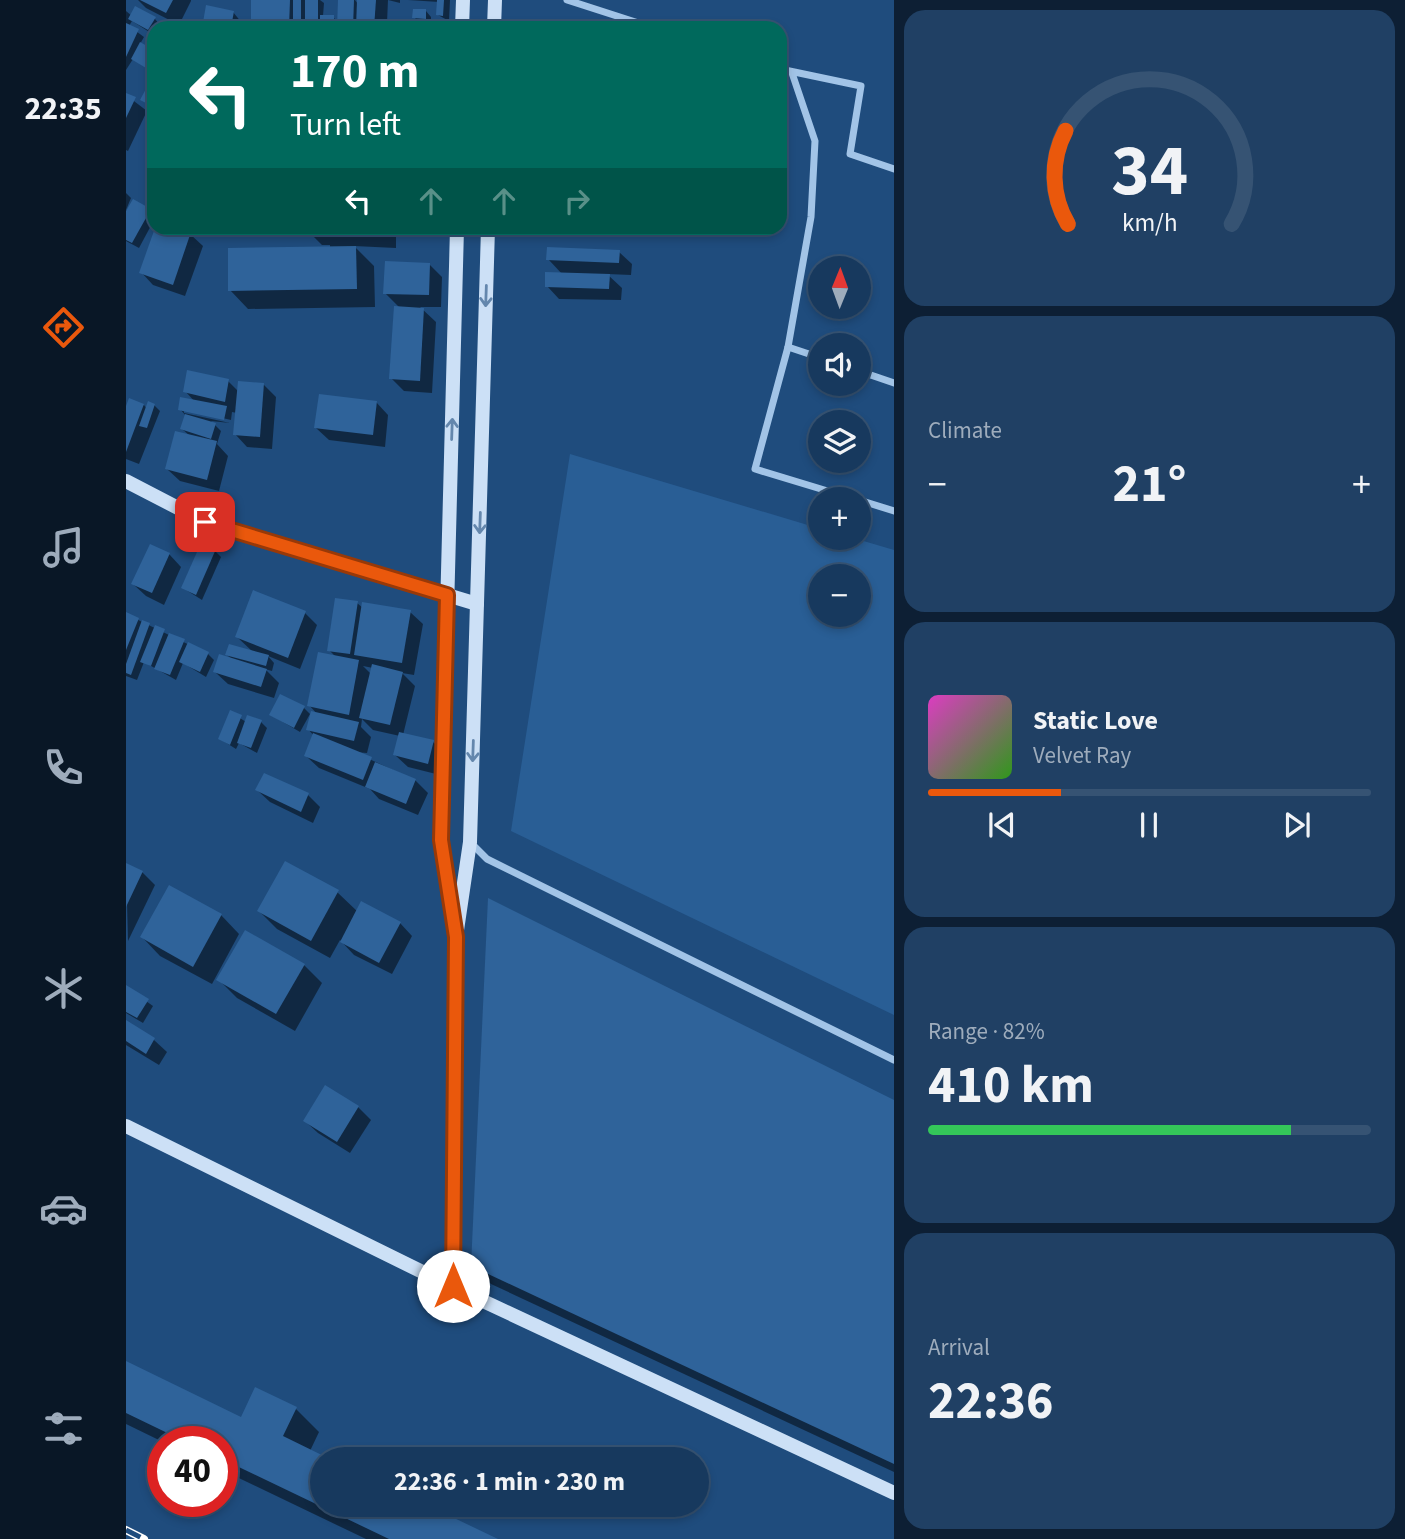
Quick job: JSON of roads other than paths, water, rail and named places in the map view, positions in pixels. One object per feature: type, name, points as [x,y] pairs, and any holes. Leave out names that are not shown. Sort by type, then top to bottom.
[{"type":"street","points":[[463,0],[463,21]]},
{"type":"street","points":[[494,21],[495,0]]},
{"type":"street","points":[[567,0],[632,21]]},
{"type":"street","points":[[787,71],[861,86],[850,153],[894,169]]},
{"type":"street","points":[[792,73],[815,141],[811,217],[788,347],[755,469],[816,487]]},
{"type":"street","points":[[456,937],[441,840],[457,235]]},
{"type":"street","points":[[453,1286],[456,937],[470,842],[488,235]]},
{"type":"street","points":[[788,347],[808,354]]},
{"type":"street","points":[[871,375],[894,383]]},
{"type":"street","points":[[126,481],[205,522],[477,604]]},
{"type":"street","points":[[871,504],[894,511]]},
{"type":"street","points":[[470,842],[487,859],[894,1060]]},
{"type":"street","points":[[126,1126],[453,1286],[894,1493]]},
{"type":"railway","points":[[126,1530],[144,1539]]}]
